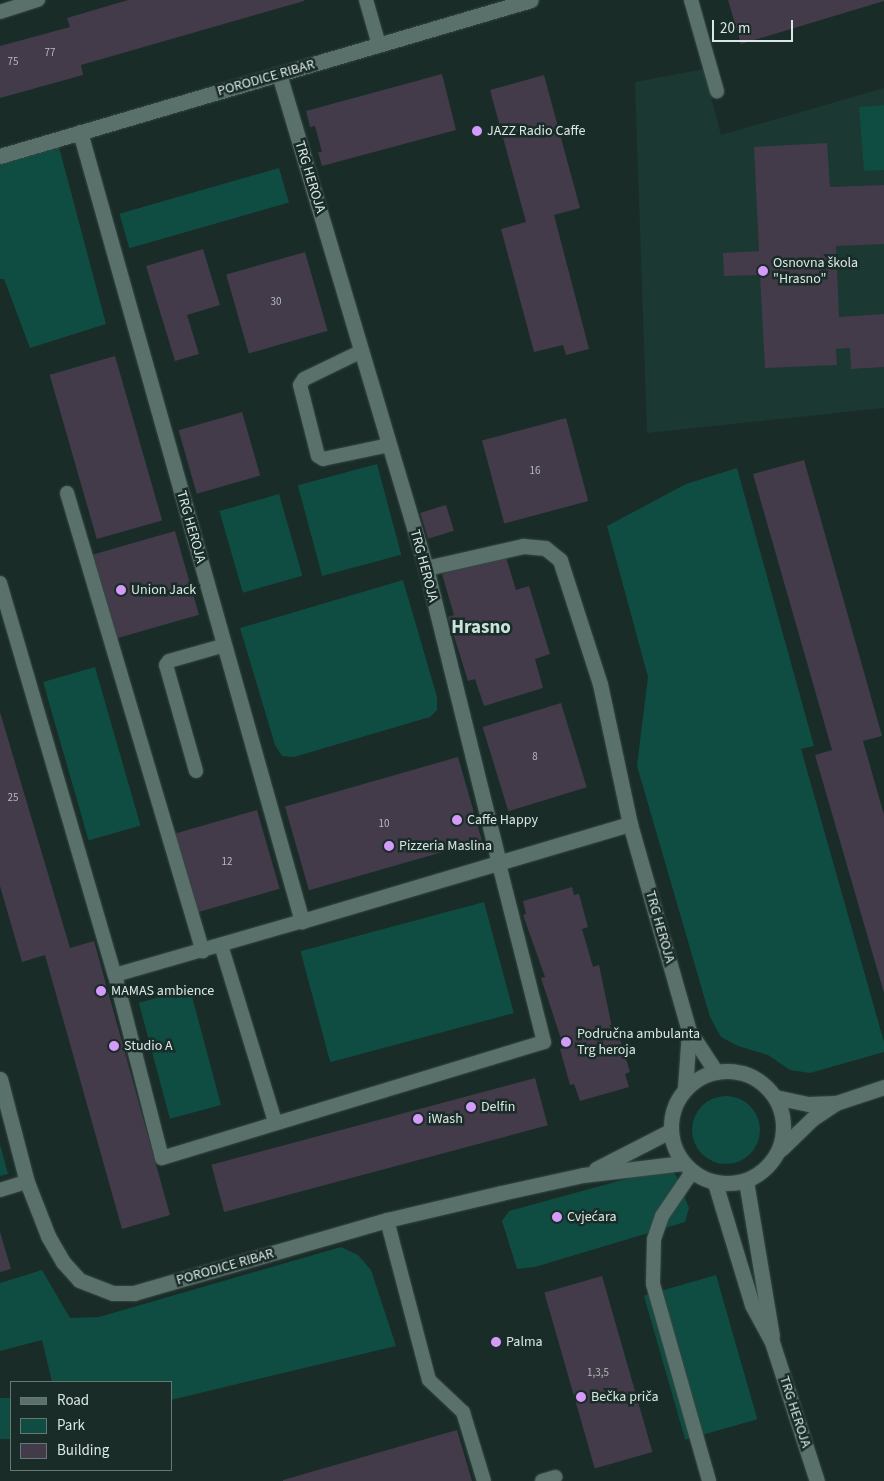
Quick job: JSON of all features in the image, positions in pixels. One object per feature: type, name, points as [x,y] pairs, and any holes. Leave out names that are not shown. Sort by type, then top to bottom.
[{"type":"street","name":"PORODICE RIBAR","points":[[0,156],[531,0]]},
{"type":"street","name":"TRG HEROJA","points":[[279,74],[426,568],[500,864]]},
{"type":"street","name":"TRG HEROJA","points":[[80,132],[302,921]]},
{"type":"street","name":"TRG HEROJA","points":[[426,568],[523,546],[545,548],[560,560],[600,684],[630,824],[689,1031],[716,1072]]},
{"type":"street","points":[[302,921],[630,824]]},
{"type":"street","name":"TRG HEROJA","points":[[685,1088],[689,1031]]},
{"type":"street","points":[[781,1149],[784,1126],[775,1097],[754,1077],[740,1072],[716,1072],[698,1078],[685,1088],[676,1104],[670,1131],[688,1168],[715,1183],[746,1181],[769,1165],[781,1149],[812,1119],[836,1103],[884,1087]]},
{"type":"street","name":"PORODICE RIBAR","points":[[0,1079],[27,1182],[48,1236],[63,1262],[79,1280],[113,1293],[134,1293],[387,1220],[584,1175],[688,1168]]},
{"type":"street","points":[[775,1097],[809,1104],[836,1103]]},
{"type":"street","name":"PORODICE RIBAR","points":[[584,1175],[670,1131]]},
{"type":"street","name":"TRG HEROJA","points":[[746,1181],[768,1300],[772,1342]]},
{"type":"street","name":"TRG HEROJA","points":[[715,1183],[752,1305],[772,1342],[817,1481]]},
{"type":"lane","points":[[0,12],[38,0]]},
{"type":"lane","points":[[366,0],[379,44]]},
{"type":"lane","points":[[691,0],[717,91]]},
{"type":"lane","points":[[362,351],[304,378],[300,385],[318,456],[324,459],[389,445]]},
{"type":"lane","points":[[67,493],[203,951]]},
{"type":"lane","points":[[0,583],[114,975],[162,1158],[275,1122],[544,1042],[500,864]]},
{"type":"lane","points":[[196,771],[166,665],[169,661],[225,645]]},
{"type":"lane","points":[[114,975],[203,951],[302,921]]},
{"type":"lane","points":[[221,945],[275,1122]]},
{"type":"lane","points":[[688,1168],[662,1216],[654,1238],[653,1284],[709,1481]]},
{"type":"lane","points":[[0,1190],[27,1182]]},
{"type":"lane","points":[[387,1220],[429,1380],[463,1412],[484,1481]]},
{"type":"shaded area","name":"Osnovna škola \"Hrasno\"","points":[[704,69],[721,135],[884,88],[884,408],[647,433],[635,82]]},
{"type":"green space","points":[[884,105],[884,170],[864,171],[859,107]]},
{"type":"green space","points":[[59,147],[106,324],[30,348],[4,279],[0,279],[0,163]]},
{"type":"green space","points":[[279,168],[289,203],[129,248],[119,214]]},
{"type":"green space","points":[[377,464],[401,555],[322,576],[298,485]]},
{"type":"green space","points":[[737,468],[814,746],[801,749],[884,1042],[884,1052],[810,1073],[790,1070],[768,1055],[738,1046],[721,1037],[710,1017],[637,766],[648,677],[607,526],[686,484]]},
{"type":"green space","points":[[279,494],[302,576],[243,593],[219,511]]},
{"type":"green space","points":[[403,580],[437,697],[437,710],[430,717],[294,757],[282,756],[275,745],[240,628]]},
{"type":"green space","points":[[95,667],[140,826],[89,840],[43,682]]},
{"type":"green space","points":[[484,902],[514,1013],[330,1062],[300,951]]},
{"type":"green space","points":[[190,989],[221,1105],[170,1119],[139,1003]]},
{"type":"green space","points":[[726,1096],[739,1099],[750,1106],[757,1117],[760,1130],[757,1143],[750,1154],[739,1161],[726,1164],[713,1161],[702,1154],[695,1143],[692,1130],[695,1117],[702,1106],[713,1099]]},
{"type":"green space","points":[[0,1144],[8,1174],[0,1176]]},
{"type":"green space","points":[[666,1168],[676,1175],[689,1208],[685,1222],[535,1267],[517,1269],[502,1221],[509,1211]]},
{"type":"green space","points":[[341,1247],[358,1255],[371,1270],[396,1346],[172,1400],[172,1381],[52,1381],[42,1340],[0,1351],[0,1283],[42,1270],[70,1318],[99,1317]]},
{"type":"green space","points":[[716,1275],[757,1419],[685,1440],[644,1296]]},
{"type":"green space","points":[[0,1398],[10,1398],[10,1439],[0,1439]]},
{"type":"building","points":[[128,0],[304,1],[81,65],[83,75],[0,98],[0,46],[70,27],[67,18]]},
{"type":"building","points":[[728,0],[884,0],[884,1],[741,44]]},
{"type":"building","points":[[442,74],[456,130],[322,166],[318,152],[322,152],[315,126],[310,127],[306,111]]},
{"type":"building","points":[[544,75],[580,208],[554,215],[589,349],[566,355],[563,345],[534,352],[501,229],[526,222],[490,90]]},
{"type":"building","points":[[827,143],[830,187],[884,185],[884,244],[836,246],[839,317],[884,314],[884,367],[851,369],[850,348],[836,349],[837,365],[765,368],[760,275],[724,276],[723,253],[759,251],[754,147]]},
{"type":"building","points":[[203,249],[220,305],[187,315],[199,354],[175,361],[146,266]]},
{"type":"building","points":[[305,252],[328,331],[249,353],[226,275]]},
{"type":"building","points":[[115,356],[162,520],[97,539],[50,375]]},
{"type":"building","points":[[242,412],[260,475],[197,494],[179,430]]},
{"type":"building","points":[[566,418],[588,501],[504,524],[482,441]]},
{"type":"building","points":[[804,460],[882,736],[863,741],[884,815],[884,993],[815,755],[832,750],[753,474]]},
{"type":"building","points":[[446,505],[454,531],[428,539],[420,513]]},
{"type":"building","points":[[175,531],[199,615],[114,639],[90,555]]},
{"type":"building","points":[[505,554],[516,590],[529,586],[550,654],[535,659],[543,688],[484,706],[475,679],[468,681],[448,617],[454,615],[442,574]]},
{"type":"building","points":[[561,703],[587,787],[508,811],[483,727]]},
{"type":"building","points":[[0,712],[70,948],[94,941],[170,1215],[122,1229],[45,955],[22,962],[0,886]]},
{"type":"building","points":[[458,757],[482,841],[309,890],[285,807]]},
{"type":"building","points":[[257,810],[280,889],[197,913],[174,834]]},
{"type":"building","points":[[572,887],[574,895],[579,894],[588,927],[582,929],[593,967],[599,965],[614,1037],[619,1036],[630,1072],[625,1074],[629,1087],[580,1101],[574,1084],[570,1085],[560,1049],[564,1048],[541,978],[545,977],[523,915],[526,914],[523,901]]},
{"type":"building","points":[[535,1078],[548,1125],[224,1212],[211,1165]]},
{"type":"building","points":[[0,1232],[11,1269],[0,1272]]},
{"type":"building","points":[[602,1276],[652,1452],[595,1468],[544,1293]]},
{"type":"building","points":[[457,1430],[472,1481],[283,1481],[283,1480]]},
{"type":"place","name":"JAZZ Radio Caffe","points":[[477,131]]},
{"type":"place","name":"Osnovna škola \"Hrasno\"","points":[[763,271]]},
{"type":"place","name":"Union Jack","points":[[121,590]]},
{"type":"place","name":"Caffe Happy","points":[[457,820]]},
{"type":"place","name":"Pizzeria Maslina","points":[[389,846]]},
{"type":"place","name":"MAMAS ambience","points":[[101,991]]},
{"type":"place","name":"Područna ambulanta Trg heroja","points":[[566,1042]]},
{"type":"place","name":"Studio A","points":[[114,1046]]},
{"type":"place","name":"Delfin","points":[[471,1107]]},
{"type":"place","name":"iWash","points":[[418,1119]]},
{"type":"place","name":"Cvjećara","points":[[557,1217]]},
{"type":"place","name":"Palma","points":[[496,1342]]},
{"type":"place","name":"Bečka priča","points":[[581,1397]]},
{"type":"district","name":"Hrasno","points":[[481,628]]}]
